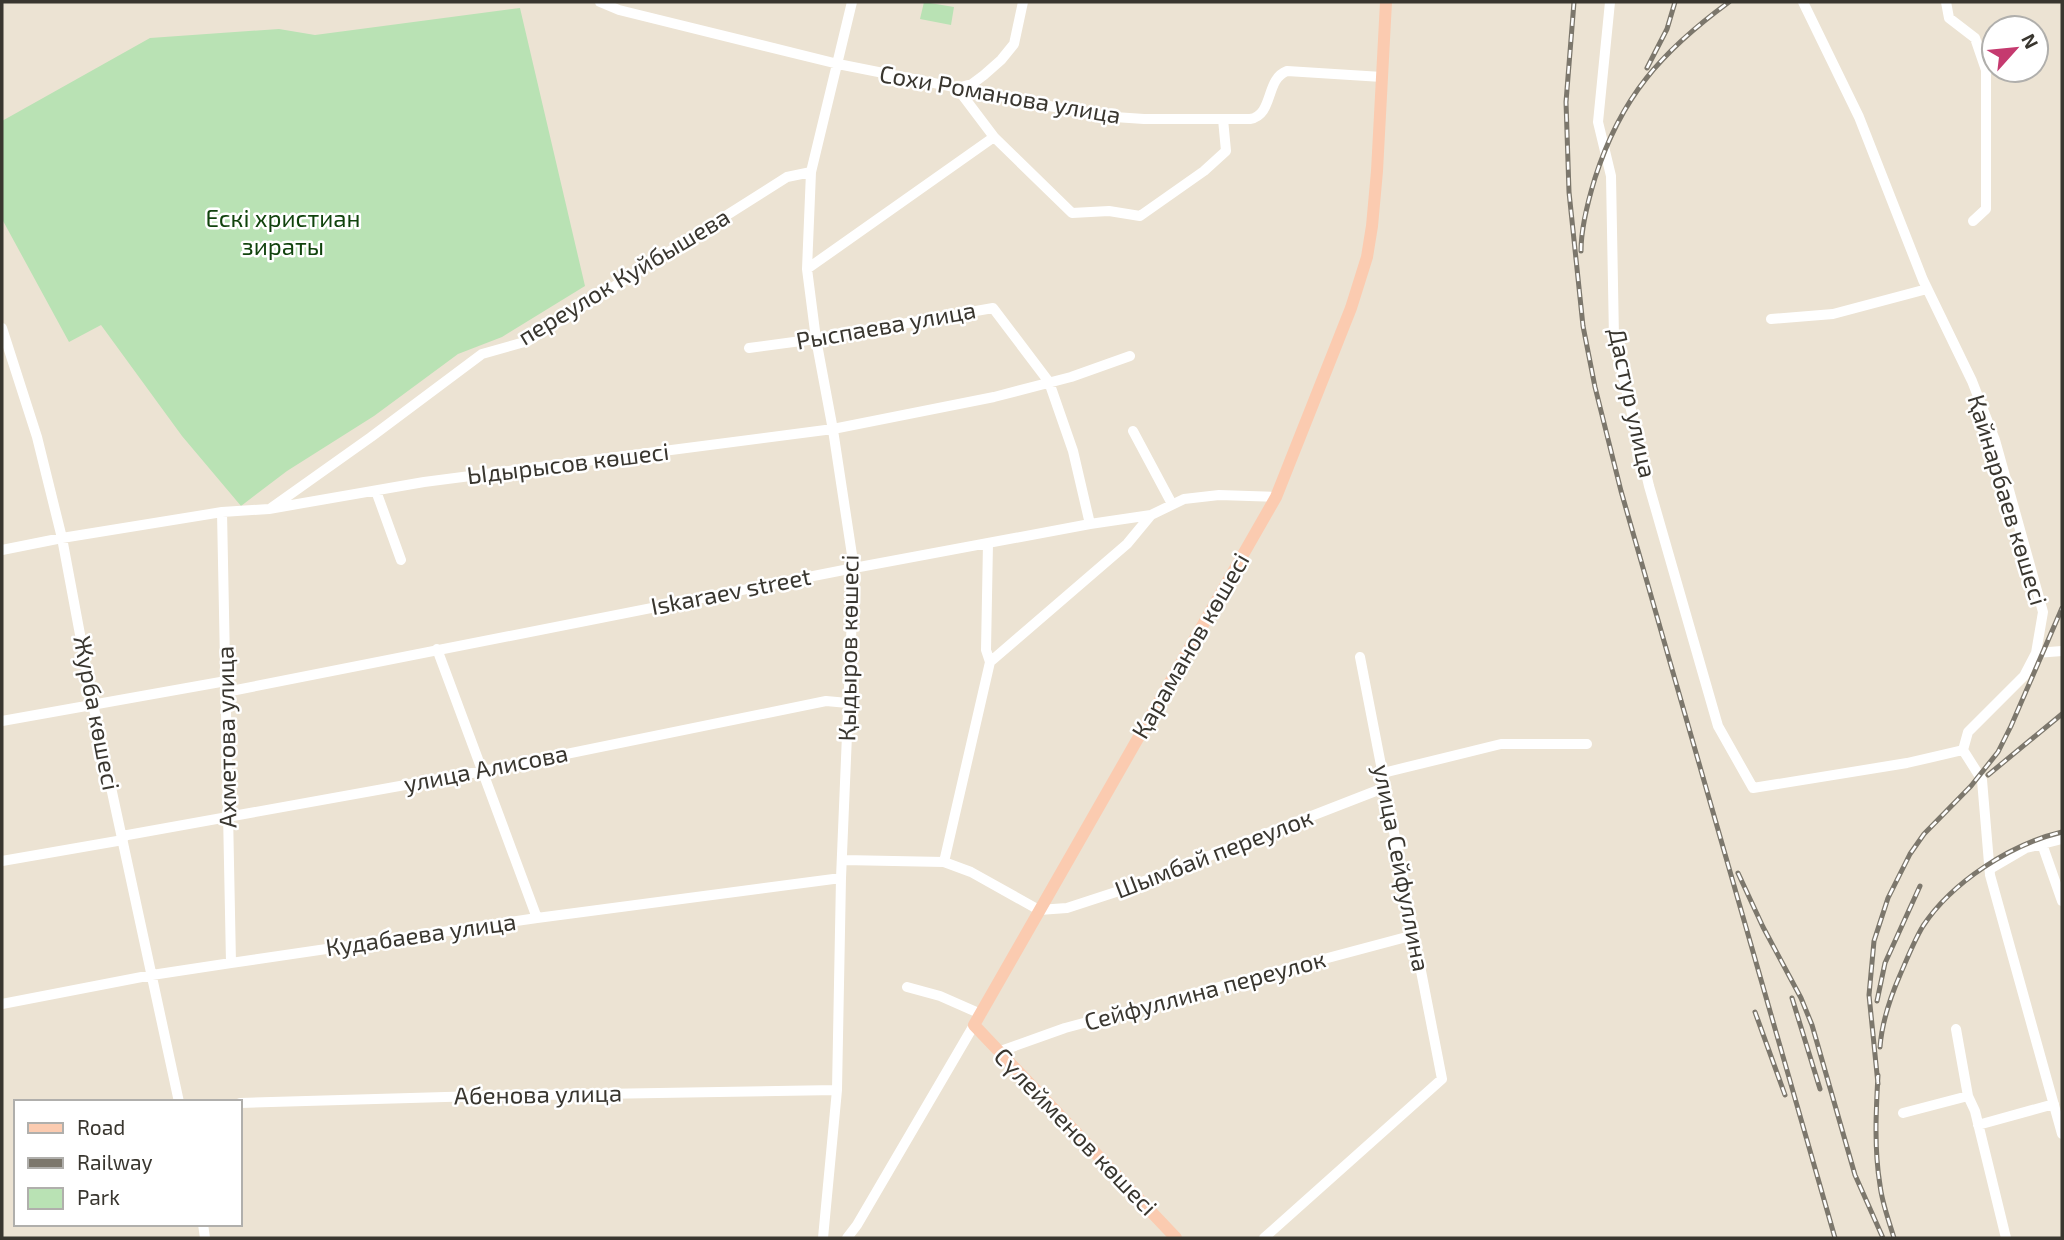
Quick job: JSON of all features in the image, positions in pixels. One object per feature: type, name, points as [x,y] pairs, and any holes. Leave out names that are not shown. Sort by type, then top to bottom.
[{"type":"main road","name":"Қараманов көшесі","points":[[974,1025],[1276,497],[1351,307],[1367,257],[1374,209],[1386,2]]},
{"type":"main road","name":"Сүлейменов көшесі","points":[[974,1025],[1176,1238]]},
{"type":"street","name":"Сохи Романова улица","points":[[600,2],[619,10],[838,64],[1122,119],[1258,117],[1279,76],[1287,71],[1382,77]]},
{"type":"street","name":"Қыдыров көшесі","points":[[822,1238],[837,1090],[841,878],[854,568],[807,270],[811,172],[852,2]]},
{"type":"street","points":[[1023,2],[1014,44],[1001,60],[972,84],[957,88],[994,137],[1072,214],[1109,211],[1140,216],[1204,171],[1226,151],[1223,119]]},
{"type":"street","name":"Дастур улица","points":[[1610,2],[1598,122],[1611,176],[1615,338],[1649,486],[1718,726],[1753,788],[1908,763],[1963,750]]},
{"type":"street","name":"Қайнарбаев көшесі","points":[[1803,2],[1859,117],[1927,289],[1972,381],[1995,440],[2043,612],[2036,653],[2024,676],[1968,733],[1963,750]]},
{"type":"street","points":[[1946,2],[1949,18],[1975,38],[1986,70],[1986,209],[1973,221]]},
{"type":"street","points":[[807,270],[994,137]]},
{"type":"street","name":"переулок Куйбышева","points":[[269,509],[482,354],[528,341],[787,177],[811,172]]},
{"type":"street","points":[[1771,319],[1833,314],[1927,289]]},
{"type":"street","name":"Рыспаева улица","points":[[749,348],[817,339],[993,308],[1049,383],[1073,451],[1090,524]]},
{"type":"street","name":"Журба көшесі","points":[[2,328],[37,438],[62,538],[93,704],[179,1100]]},
{"type":"street","name":"Ыдырысов көшесі","points":[[2,551],[62,538],[222,512],[269,509],[424,482],[833,429],[994,397],[1049,383],[1130,356]]},
{"type":"street","points":[[1133,430],[1172,505]]},
{"type":"street","points":[[376,491],[401,560]]},
{"type":"street","name":"Iskaraev street","points":[[2,721],[437,649],[854,568],[1151,515],[1184,499],[1219,495],[1276,497]]},
{"type":"street","name":"Ахметова улица","points":[[222,512],[231,963]]},
{"type":"street","points":[[990,662],[1127,544],[1151,515]]},
{"type":"street","points":[[944,862],[990,662],[986,650],[988,543]]},
{"type":"street","points":[[437,649],[537,918]]},
{"type":"street","points":[[2036,653],[2062,651]]},
{"type":"street","name":"улица Сейфуллина","points":[[1264,1238],[1442,1079],[1360,657]]},
{"type":"street","name":"улица Алисова","points":[[2,861],[482,771],[826,701],[848,703]]},
{"type":"street","points":[[1383,772],[1501,744],[1587,744]]},
{"type":"street","points":[[1963,750],[1982,780],[1990,872],[2062,1134]]},
{"type":"street","name":"Шымбай переулок","points":[[1039,910],[1067,908],[1119,891],[1386,787]]},
{"type":"street","points":[[1990,872],[2026,848],[2062,839]]},
{"type":"street","points":[[2042,844],[2062,901]]},
{"type":"street","points":[[843,860],[944,862],[971,872],[1039,910]]},
{"type":"street","name":"Кудабаева улица","points":[[2,1004],[152,975],[231,963],[537,918],[841,878]]},
{"type":"street","name":"Сейфуллина переулок","points":[[998,1052],[1065,1028],[1414,935]]},
{"type":"street","points":[[908,987],[940,996],[981,1014]]},
{"type":"street","name":"Қараманов көшесі","points":[[847,1238],[974,1025]]},
{"type":"street","points":[[1956,1029],[1968,1096],[1978,1125],[2006,1238]]},
{"type":"street","name":"Абенова улица","points":[[242,1102],[837,1090]]},
{"type":"street","points":[[1903,1113],[1968,1096]]},
{"type":"street","points":[[1978,1125],[2054,1104]]},
{"type":"green space","points":[[924,2],[954,7],[951,25],[920,19]]},
{"type":"green space","name":"Ескі христиан зираты","points":[[520,8],[585,286],[502,337],[458,354],[374,416],[287,471],[241,506],[182,436],[101,325],[69,342],[2,219],[2,121],[150,38],[279,29],[315,35]]},
{"type":"railway","points":[[1574,2],[1566,102],[1569,192],[1583,326],[1595,387],[1621,491],[1835,1238]]},
{"type":"railway","points":[[1647,68],[1667,29],[1675,2]]},
{"type":"railway","points":[[1581,251],[1587,205],[1605,149],[1617,123],[1646,78],[1664,58],[1729,2]]},
{"type":"railway","points":[[1878,1084],[1869,995],[1874,941],[1888,898],[1910,854],[1924,834],[1971,786],[1998,752],[2062,608]]},
{"type":"railway","points":[[1988,775],[2062,714]]},
{"type":"railway","points":[[1880,1047],[1896,984],[1923,926],[1935,910],[1966,880],[2003,855],[2062,832]]},
{"type":"railway","points":[[1738,873],[1812,1025],[1855,1175],[1883,1238]]},
{"type":"railway","points":[[1877,1001],[1885,963],[1920,886]]},
{"type":"railway","points":[[1792,998],[1820,1089]]},
{"type":"railway","points":[[1755,1012],[1785,1095]]},
{"type":"railway","points":[[1878,1075],[1878,1171],[1882,1198],[1894,1238]]}]
